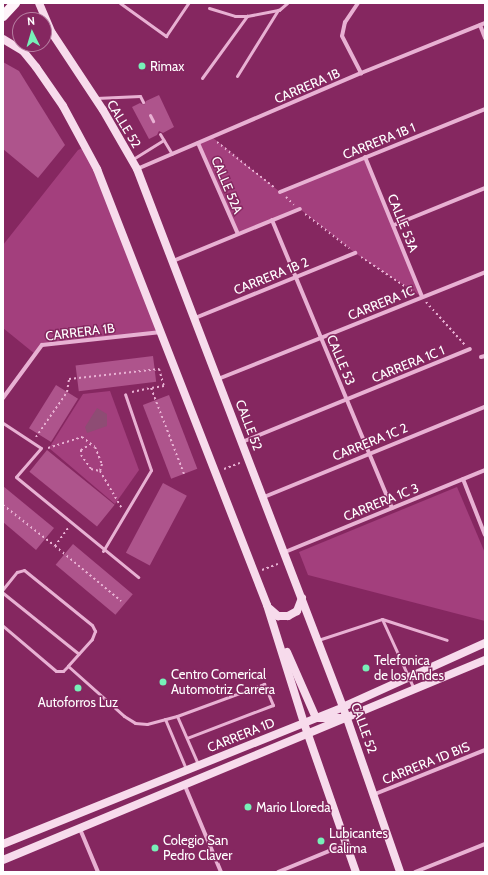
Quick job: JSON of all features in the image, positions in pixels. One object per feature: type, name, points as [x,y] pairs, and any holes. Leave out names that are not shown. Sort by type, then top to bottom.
[{"type":"main road","points":[[3,16],[15,3]]},
{"type":"main road","name":"CALLE 52","points":[[39,3],[52,33],[138,169],[348,718],[375,794],[400,872]]},
{"type":"main road","points":[[3,39],[23,51],[36,67],[87,146],[217,472],[267,605],[316,718],[348,718]]},
{"type":"main road","points":[[267,605],[278,616],[293,615],[300,607],[300,592]]},
{"type":"main road","points":[[274,622],[308,736],[356,872]]},
{"type":"main road","name":"CARRERA 1D","points":[[3,844],[343,707],[485,643]]},
{"type":"main road","name":"CARRERA 1D","points":[[3,860],[308,736],[485,660]]},
{"type":"street","points":[[358,3],[342,28],[342,36],[360,73]]},
{"type":"street","points":[[483,24],[485,38]]},
{"type":"street","name":"CARRERA 1B","points":[[138,169],[360,73],[483,24]]},
{"type":"street","name":"CARRERA 1B 1","points":[[280,192],[485,108]]},
{"type":"street","name":"CALLE 52A","points":[[198,143],[238,234]]},
{"type":"street","name":"CALLE 53A","points":[[365,157],[394,225],[422,298]]},
{"type":"street","points":[[394,225],[485,188]]},
{"type":"street","points":[[173,261],[300,209]]},
{"type":"street","name":"CALLE 53","points":[[272,220],[392,508]]},
{"type":"street","name":"CARRERA 1B 2","points":[[195,318],[355,253]]},
{"type":"street","name":"CARRERA 1C","points":[[218,379],[485,272]]},
{"type":"street","name":"CARRERA 1B","points":[[3,398],[42,345],[161,332]]},
{"type":"street","name":"CARRERA 1C 1","points":[[242,442],[470,349]]},
{"type":"street","name":"CARRERA 1C 2","points":[[264,497],[485,407]]},
{"type":"street","name":"CARRERA 1C 3","points":[[286,556],[392,508],[485,470]]},
{"type":"street","points":[[463,479],[485,535]]},
{"type":"street","name":"CARRERA 1D BIS","points":[[375,794],[485,750]]},
{"type":"street","points":[[185,786],[221,872]]},
{"type":"street","points":[[80,829],[98,872]]},
{"type":"street","points":[[278,872],[346,844]]},
{"type":"street","points":[[415,872],[485,844]]},
{"type":"lane","points":[[120,3],[166,36],[188,3]]},
{"type":"lane","points":[[237,76],[279,10],[287,3]]},
{"type":"lane","points":[[209,8],[234,16],[247,16],[279,10]]},
{"type":"lane","points":[[202,78],[247,16]]},
{"type":"lane","points":[[94,98],[140,96],[143,102]]},
{"type":"lane","points":[[150,115],[153,121]]},
{"type":"lane","points":[[160,134],[172,154]]},
{"type":"lane","points":[[132,160],[164,140]]},
{"type":"lane","points":[[103,551],[151,470],[125,394]]},
{"type":"lane","points":[[3,423],[41,448],[16,477],[72,523],[103,551],[138,577]]},
{"type":"lane","points":[[3,589],[17,572],[24,570],[92,625],[95,631],[92,639],[68,666],[63,671],[56,671],[3,626]]},
{"type":"lane","points":[[3,593],[78,654]]},
{"type":"lane","points":[[318,640],[382,620],[447,640]]},
{"type":"lane","points":[[382,620],[414,690]]},
{"type":"lane","points":[[68,666],[124,716],[135,723],[147,724],[177,716],[264,684],[273,706],[187,738]]},
{"type":"lane","points":[[177,716],[198,765]]},
{"type":"lane","points":[[165,719],[187,770]]},
{"type":"path","points":[[212,137],[300,209]]},
{"type":"path","points":[[422,298],[470,349]]},
{"type":"path","points":[[33,443],[67,392],[69,379],[158,369],[164,386],[125,394]]},
{"type":"path","points":[[151,388],[184,474]]},
{"type":"path","points":[[41,448],[49,448],[82,437],[91,444],[102,464],[100,471],[124,514]]},
{"type":"path","points":[[91,444],[81,450],[81,456],[91,469],[100,471]]},
{"type":"path","points":[[217,472],[249,459]]},
{"type":"path","points":[[3,505],[121,601]]},
{"type":"path","points":[[55,546],[72,523]]},
{"type":"path","points":[[255,573],[286,556]]},
{"type":"shaded area","points":[[212,137],[280,192],[365,157],[422,297],[355,253],[300,209],[238,234],[198,143]]},
{"type":"shaded area","points":[[87,146],[161,332],[42,345],[35,354],[3,328],[3,245],[78,150]]},
{"type":"shaded area","points":[[110,391],[139,470],[115,504],[49,448],[83,394]]},
{"type":"shaded area","points":[[97,408],[107,414],[107,426],[87,433],[85,427]]},
{"type":"shaded area","points":[[457,487],[485,553],[485,621],[308,575],[299,552]]},
{"type":"building","points":[[3,62],[19,71],[65,145],[38,178],[3,149]]},
{"type":"building","points":[[159,95],[174,127],[163,133],[159,131],[157,135],[149,139],[132,107],[140,103],[144,105],[146,101]]},
{"type":"building","points":[[153,356],[156,382],[79,391],[76,366]]},
{"type":"building","points":[[56,385],[78,399],[51,442],[29,428]]},
{"type":"building","points":[[169,395],[197,469],[171,479],[143,405]]},
{"type":"building","points":[[47,450],[115,505],[97,527],[29,472]]},
{"type":"building","points":[[163,483],[187,496],[150,565],[126,553]]},
{"type":"building","points":[[3,486],[54,528],[36,550],[3,522]]},
{"type":"building","points":[[73,544],[133,594],[115,615],[56,565]]},
{"type":"place","name":"Rimax","points":[[142,66]]},
{"type":"place","name":"Telefonica de los Andes","points":[[366,668]]},
{"type":"place","name":"Centro Comerical Automotriz Carrera","points":[[163,682]]},
{"type":"place","name":"Autoforros Luz","points":[[78,688]]},
{"type":"place","name":"Mario Lloreda","points":[[248,807]]},
{"type":"place","name":"Lubicantes Calima","points":[[321,841]]},
{"type":"place","name":"Colegio San Pedro Claver","points":[[155,848]]}]
